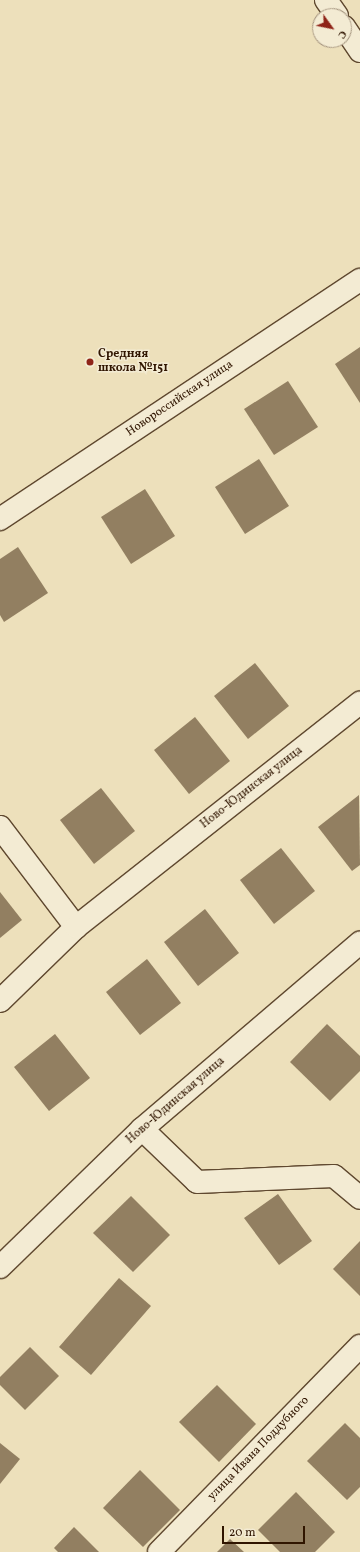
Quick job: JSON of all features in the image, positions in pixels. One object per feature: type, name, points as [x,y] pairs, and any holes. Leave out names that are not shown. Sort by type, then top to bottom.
[{"type":"street","points":[[352,39],[360,51]]},
{"type":"street","name":"Новороссийская улица","points":[[0,518],[360,280]]},
{"type":"street","name":"Ново-Юдинская улица","points":[[0,1000],[76,927],[360,702]]},
{"type":"street","points":[[0,828],[76,927]]},
{"type":"street","name":"Ново-Юдинская улица","points":[[0,1267],[142,1129],[360,942]]},
{"type":"street","points":[[142,1129],[197,1182],[334,1176],[360,1198]]},
{"type":"street","name":"улица Ивана Поддубного","points":[[159,1552],[360,1346]]},
{"type":"building","points":[[360,347],[360,403],[335,364]]},
{"type":"building","points":[[288,381],[318,427],[274,455],[244,409]]},
{"type":"building","points":[[259,459],[289,506],[245,534],[215,487]]},
{"type":"building","points":[[145,489],[175,536],[131,564],[101,517]]},
{"type":"building","points":[[18,547],[48,593],[4,622],[0,615],[0,559]]},
{"type":"building","points":[[255,663],[289,706],[248,739],[214,696]]},
{"type":"building","points":[[195,717],[230,761],[189,794],[154,750]]},
{"type":"building","points":[[101,788],[135,831],[94,864],[60,820]]},
{"type":"building","points":[[359,795],[360,865],[352,871],[318,827]]},
{"type":"building","points":[[281,848],[315,891],[274,924],[240,880]]},
{"type":"building","points":[[0,892],[22,920],[0,938]]},
{"type":"building","points":[[205,909],[239,953],[198,986],[164,942]]},
{"type":"building","points":[[147,959],[181,1003],[140,1035],[106,992]]},
{"type":"building","points":[[327,1024],[360,1056],[360,1071],[330,1101],[290,1062]]},
{"type":"building","points":[[55,1034],[90,1078],[49,1111],[14,1067]]},
{"type":"building","points":[[278,1194],[312,1241],[279,1265],[244,1218]]},
{"type":"building","points":[[131,1196],[170,1235],[133,1272],[93,1233]]},
{"type":"building","points":[[360,1241],[360,1296],[333,1269]]},
{"type":"building","points":[[119,1278],[151,1306],[91,1375],[59,1347]]},
{"type":"building","points":[[30,1347],[59,1376],[25,1410],[0,1385],[0,1377]]},
{"type":"building","points":[[217,1385],[256,1424],[219,1462],[179,1422]]},
{"type":"building","points":[[345,1423],[360,1438],[360,1487],[347,1500],[307,1461]]},
{"type":"building","points":[[0,1443],[20,1459],[0,1484]]},
{"type":"building","points":[[140,1470],[180,1510],[143,1547],[103,1508]]},
{"type":"building","points":[[296,1492],[335,1532],[315,1552],[280,1552],[258,1530]]},
{"type":"building","points":[[74,1527],[99,1552],[58,1552],[54,1548]]},
{"type":"building","points":[[230,1539],[244,1552],[217,1552]]},
{"type":"place","name":"Средняя школа №151","points":[[90,362]]}]
